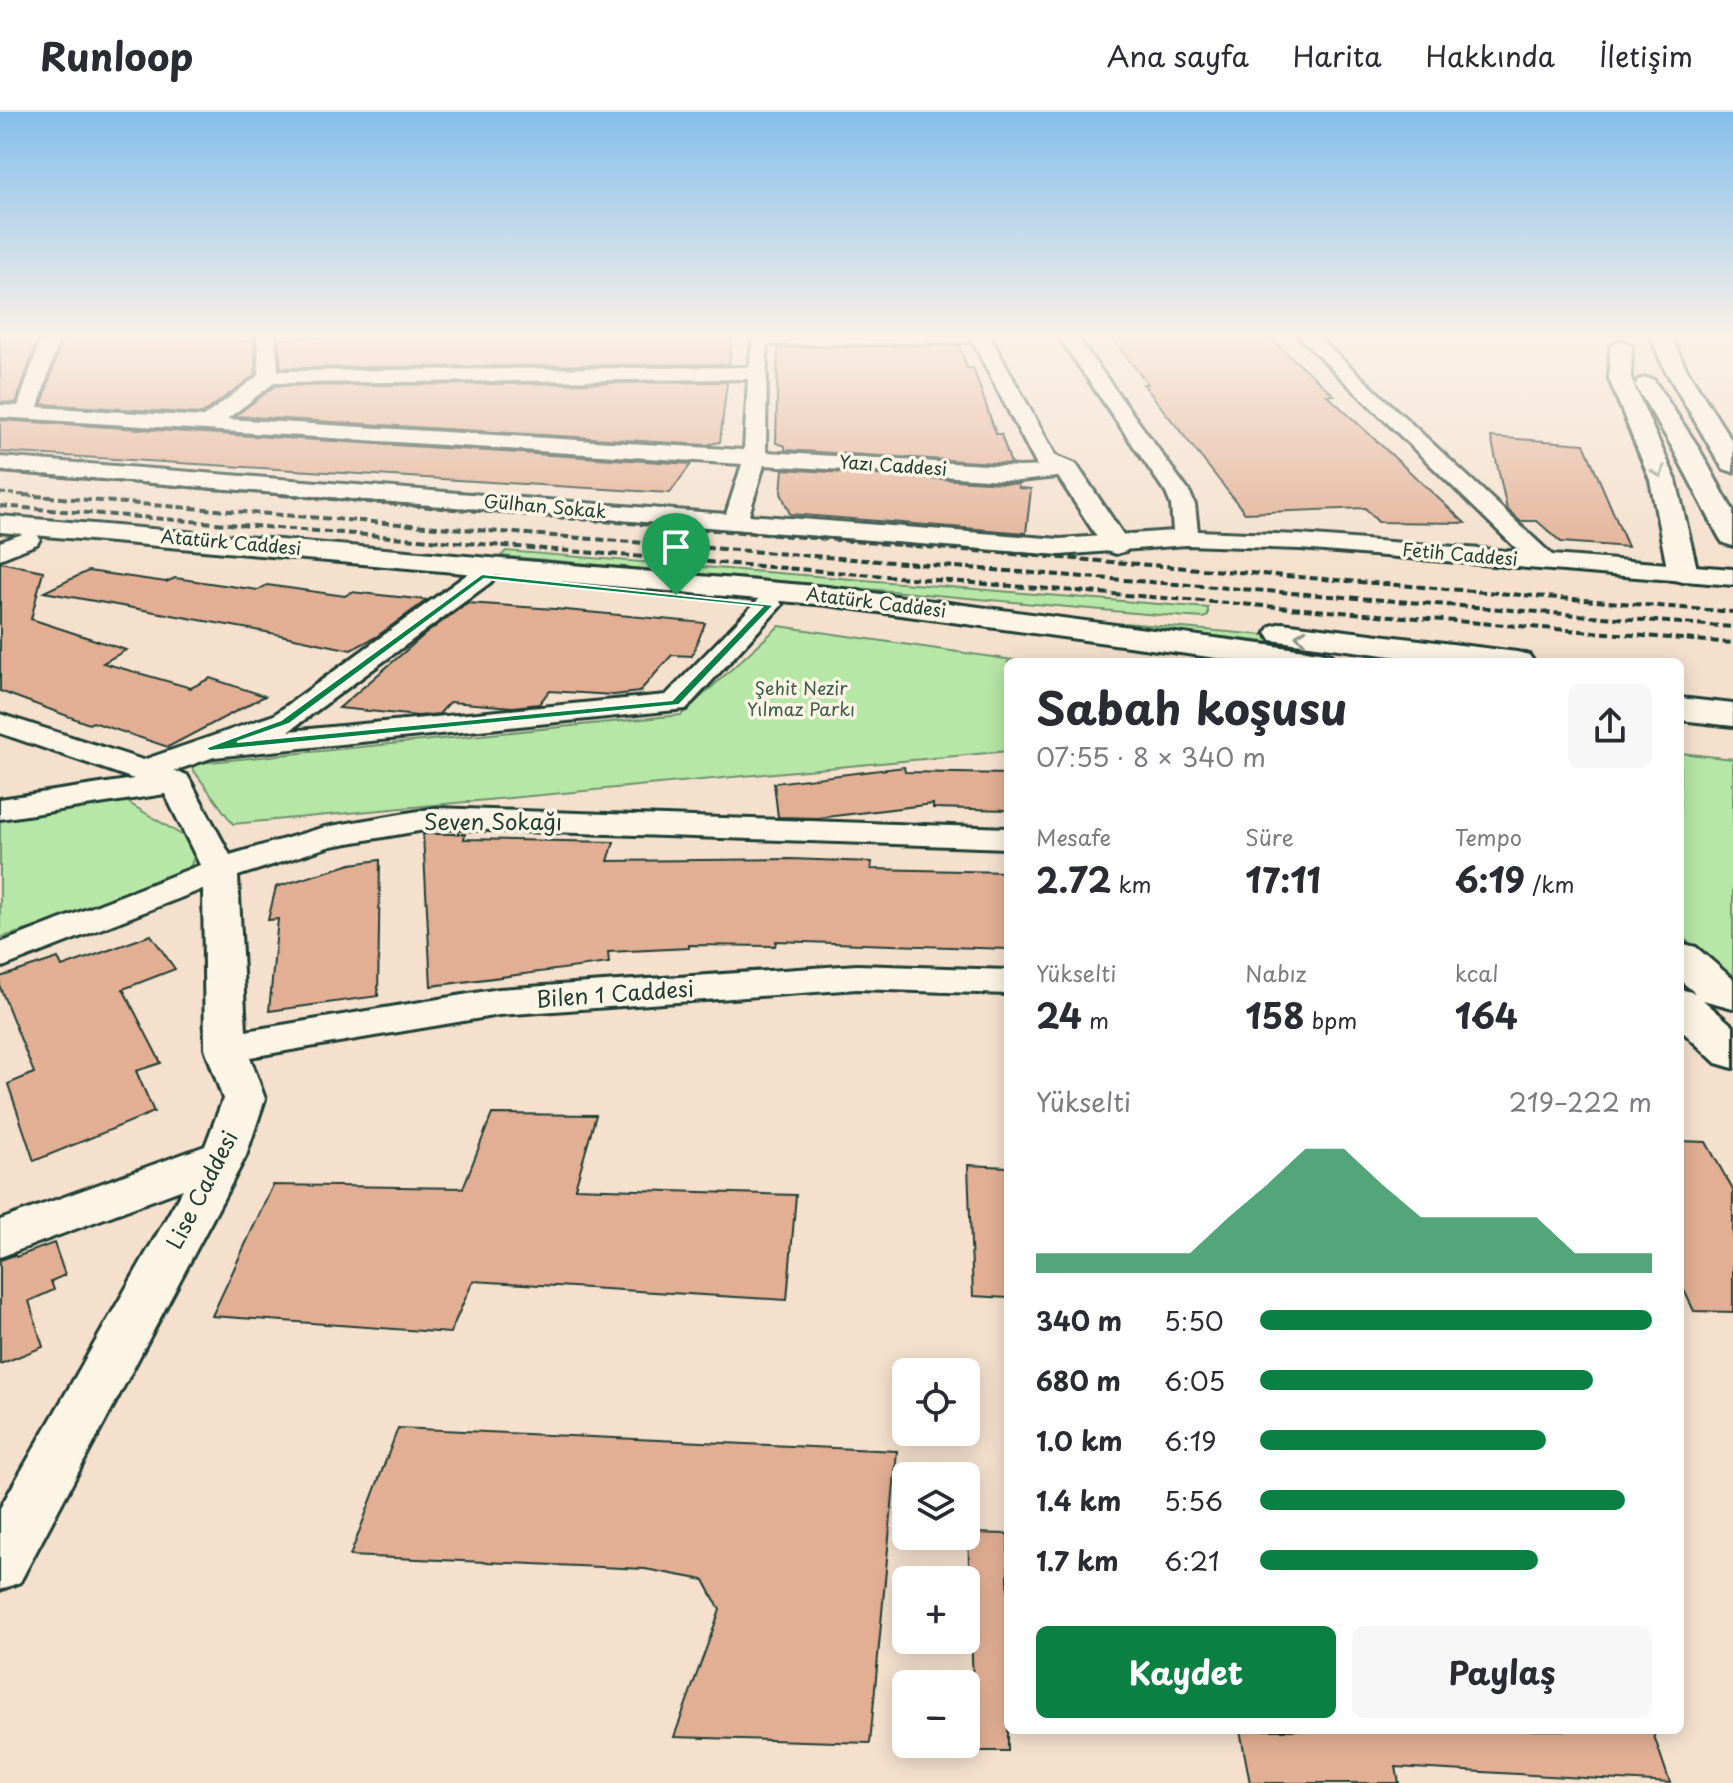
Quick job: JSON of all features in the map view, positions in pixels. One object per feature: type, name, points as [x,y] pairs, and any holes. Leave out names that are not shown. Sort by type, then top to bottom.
[{"type":"main road","points":[[1023,411],[1046,461],[1068,459],[1116,545]]},
{"type":"main road","points":[[1634,411],[1663,480],[1683,573]]},
{"type":"main road","points":[[1662,411],[1733,537]]},
{"type":"main road","points":[[1701,411],[1729,457]]},
{"type":"main road","name":"Atatürk Caddesi","points":[[0,524],[868,601],[1290,658]]},
{"type":"main road","name":"Atatürk Caddesi","points":[[14,538],[482,576],[769,605],[967,628],[1154,658]]},
{"type":"main road","points":[[868,601],[1155,619],[1483,658]]},
{"type":"main road","points":[[967,628],[1083,658]]},
{"type":"main road","points":[[1684,683],[1733,689]]},
{"type":"main road","points":[[1684,709],[1733,715]]},
{"type":"main road","points":[[1684,735],[1733,741]]},
{"type":"main road","points":[[1684,960],[1717,989],[1733,994]]},
{"type":"main road","points":[[1684,1008],[1733,1052]]},
{"type":"street","name":"Yazı Caddesi","points":[[0,411],[1019,474],[1068,459]]},
{"type":"street","points":[[206,425],[224,411]]},
{"type":"street","points":[[735,522],[755,457],[757,411]]},
{"type":"street","points":[[1120,411],[1178,493],[1183,505],[1186,538]]},
{"type":"street","points":[[1386,411],[1545,562]]},
{"type":"street","name":"Gülhan Sokak","points":[[0,464],[1060,547],[1186,538]]},
{"type":"street","points":[[0,551],[14,538]]},
{"type":"street","name":"Fetih Caddesi","points":[[1186,538],[1300,542],[1733,577]]},
{"type":"street","points":[[0,809],[159,777],[210,748],[285,722],[482,576]]},
{"type":"street","points":[[210,748],[675,703],[769,605]]},
{"type":"street","points":[[0,723],[159,777]]},
{"type":"street","name":"Lise Caddesi","points":[[0,1563],[224,1156],[244,1099],[226,1048],[220,870],[159,777]]},
{"type":"street","name":"Seven Sokağı","points":[[0,956],[220,870],[325,837],[436,818],[1004,838]]},
{"type":"street","name":"Bilen 1 Caddesi","points":[[226,1048],[499,1002],[857,977],[1004,982]]},
{"type":"street","points":[[0,1239],[224,1156]]},
{"type":"green space","points":[[506,551],[1208,608],[1208,616],[1146,614],[501,556]]},
{"type":"green space","points":[[1125,623],[1274,636],[1422,658],[1413,658],[1123,626]]},
{"type":"green space","name":"Şehit Nezir Yılmaz Parkı","points":[[779,626],[1004,659],[1004,751],[233,824],[189,764],[681,715]]},
{"type":"green space","points":[[1684,753],[1733,759],[1733,980],[1684,938]]},
{"type":"green space","points":[[124,800],[198,845],[190,868],[157,891],[0,938],[0,818]]},
{"type":"building","points":[[154,411],[206,411],[202,414]]},
{"type":"building","points":[[242,411],[724,411],[720,442],[706,445],[235,416]]},
{"type":"building","points":[[777,411],[988,411],[996,434],[1001,434],[1011,464],[785,450],[785,446],[776,443]]},
{"type":"building","points":[[1164,411],[1344,411],[1465,523],[1378,522],[1365,508],[1245,513]]},
{"type":"building","points":[[0,420],[691,464],[670,493],[0,452]]},
{"type":"building","points":[[1491,437],[1584,444],[1628,547],[1561,542],[1537,521],[1520,521],[1507,509]]},
{"type":"building","points":[[783,469],[1018,484],[1019,488],[1031,489],[1026,533],[790,514],[781,493]]},
{"type":"building","points":[[0,562],[43,571],[31,619],[126,650],[103,663],[191,688],[210,678],[265,696],[168,747],[93,722],[89,724],[0,691]]},
{"type":"building","points":[[88,571],[166,582],[175,578],[258,590],[267,585],[345,596],[351,592],[427,600],[376,637],[351,650],[44,592]]},
{"type":"building","points":[[467,603],[705,623],[692,656],[672,655],[639,692],[614,695],[549,691],[539,704],[513,707],[450,702],[439,714],[418,716],[339,708],[424,635]]},
{"type":"building","points":[[904,767],[905,772],[1004,774],[1004,810],[933,808],[933,804],[818,818],[778,817],[774,783]]},
{"type":"building","points":[[423,834],[465,834],[464,839],[614,842],[608,861],[790,859],[872,862],[871,869],[1004,872],[1004,949],[776,941],[775,946],[689,945],[689,948],[608,952],[609,963],[431,986]]},
{"type":"building","points":[[380,860],[378,996],[269,1011],[278,919],[268,920],[276,887],[351,864]]},
{"type":"building","points":[[151,935],[175,969],[123,989],[161,1063],[136,1071],[154,1112],[34,1161],[8,1084],[34,1073],[0,987],[0,977],[58,958],[62,967]]},
{"type":"building","points":[[492,1114],[596,1115],[575,1188],[796,1195],[787,1300],[473,1281],[450,1333],[212,1316],[273,1185],[463,1188]]},
{"type":"building","points":[[1684,1141],[1706,1142],[1733,1190],[1733,1312],[1694,1311],[1684,1290]]},
{"type":"building","points":[[968,1165],[1004,1167],[1004,1298],[973,1296]]},
{"type":"building","points":[[54,1243],[65,1275],[51,1281],[54,1290],[29,1301],[43,1347],[0,1364],[0,1260]]},
{"type":"building","points":[[398,1428],[897,1451],[896,1462],[892,1462],[892,1505],[870,1743],[674,1737],[720,1610],[704,1580],[645,1569],[350,1556]]},
{"type":"building","points":[[980,1533],[1004,1534],[1004,1734],[1008,1734],[1008,1751],[980,1751],[980,1670],[972,1670],[972,1654],[980,1654],[980,1566],[969,1566],[969,1550],[980,1550]]},
{"type":"building","points":[[1241,1734],[1653,1734],[1670,1783],[1396,1767],[1399,1783],[1250,1783]]},
{"type":"railway","points":[[0,472],[305,497]]},
{"type":"railway","points":[[0,493],[50,497]]},
{"type":"railway","points":[[23,495],[1733,627]]},
{"type":"railway","points":[[281,495],[1733,612]]},
{"type":"railway","points":[[0,506],[1733,643]]},
{"type":"route","points":[[482,576],[676,595],[769,605],[675,703],[210,748],[285,722],[482,576]]}]
